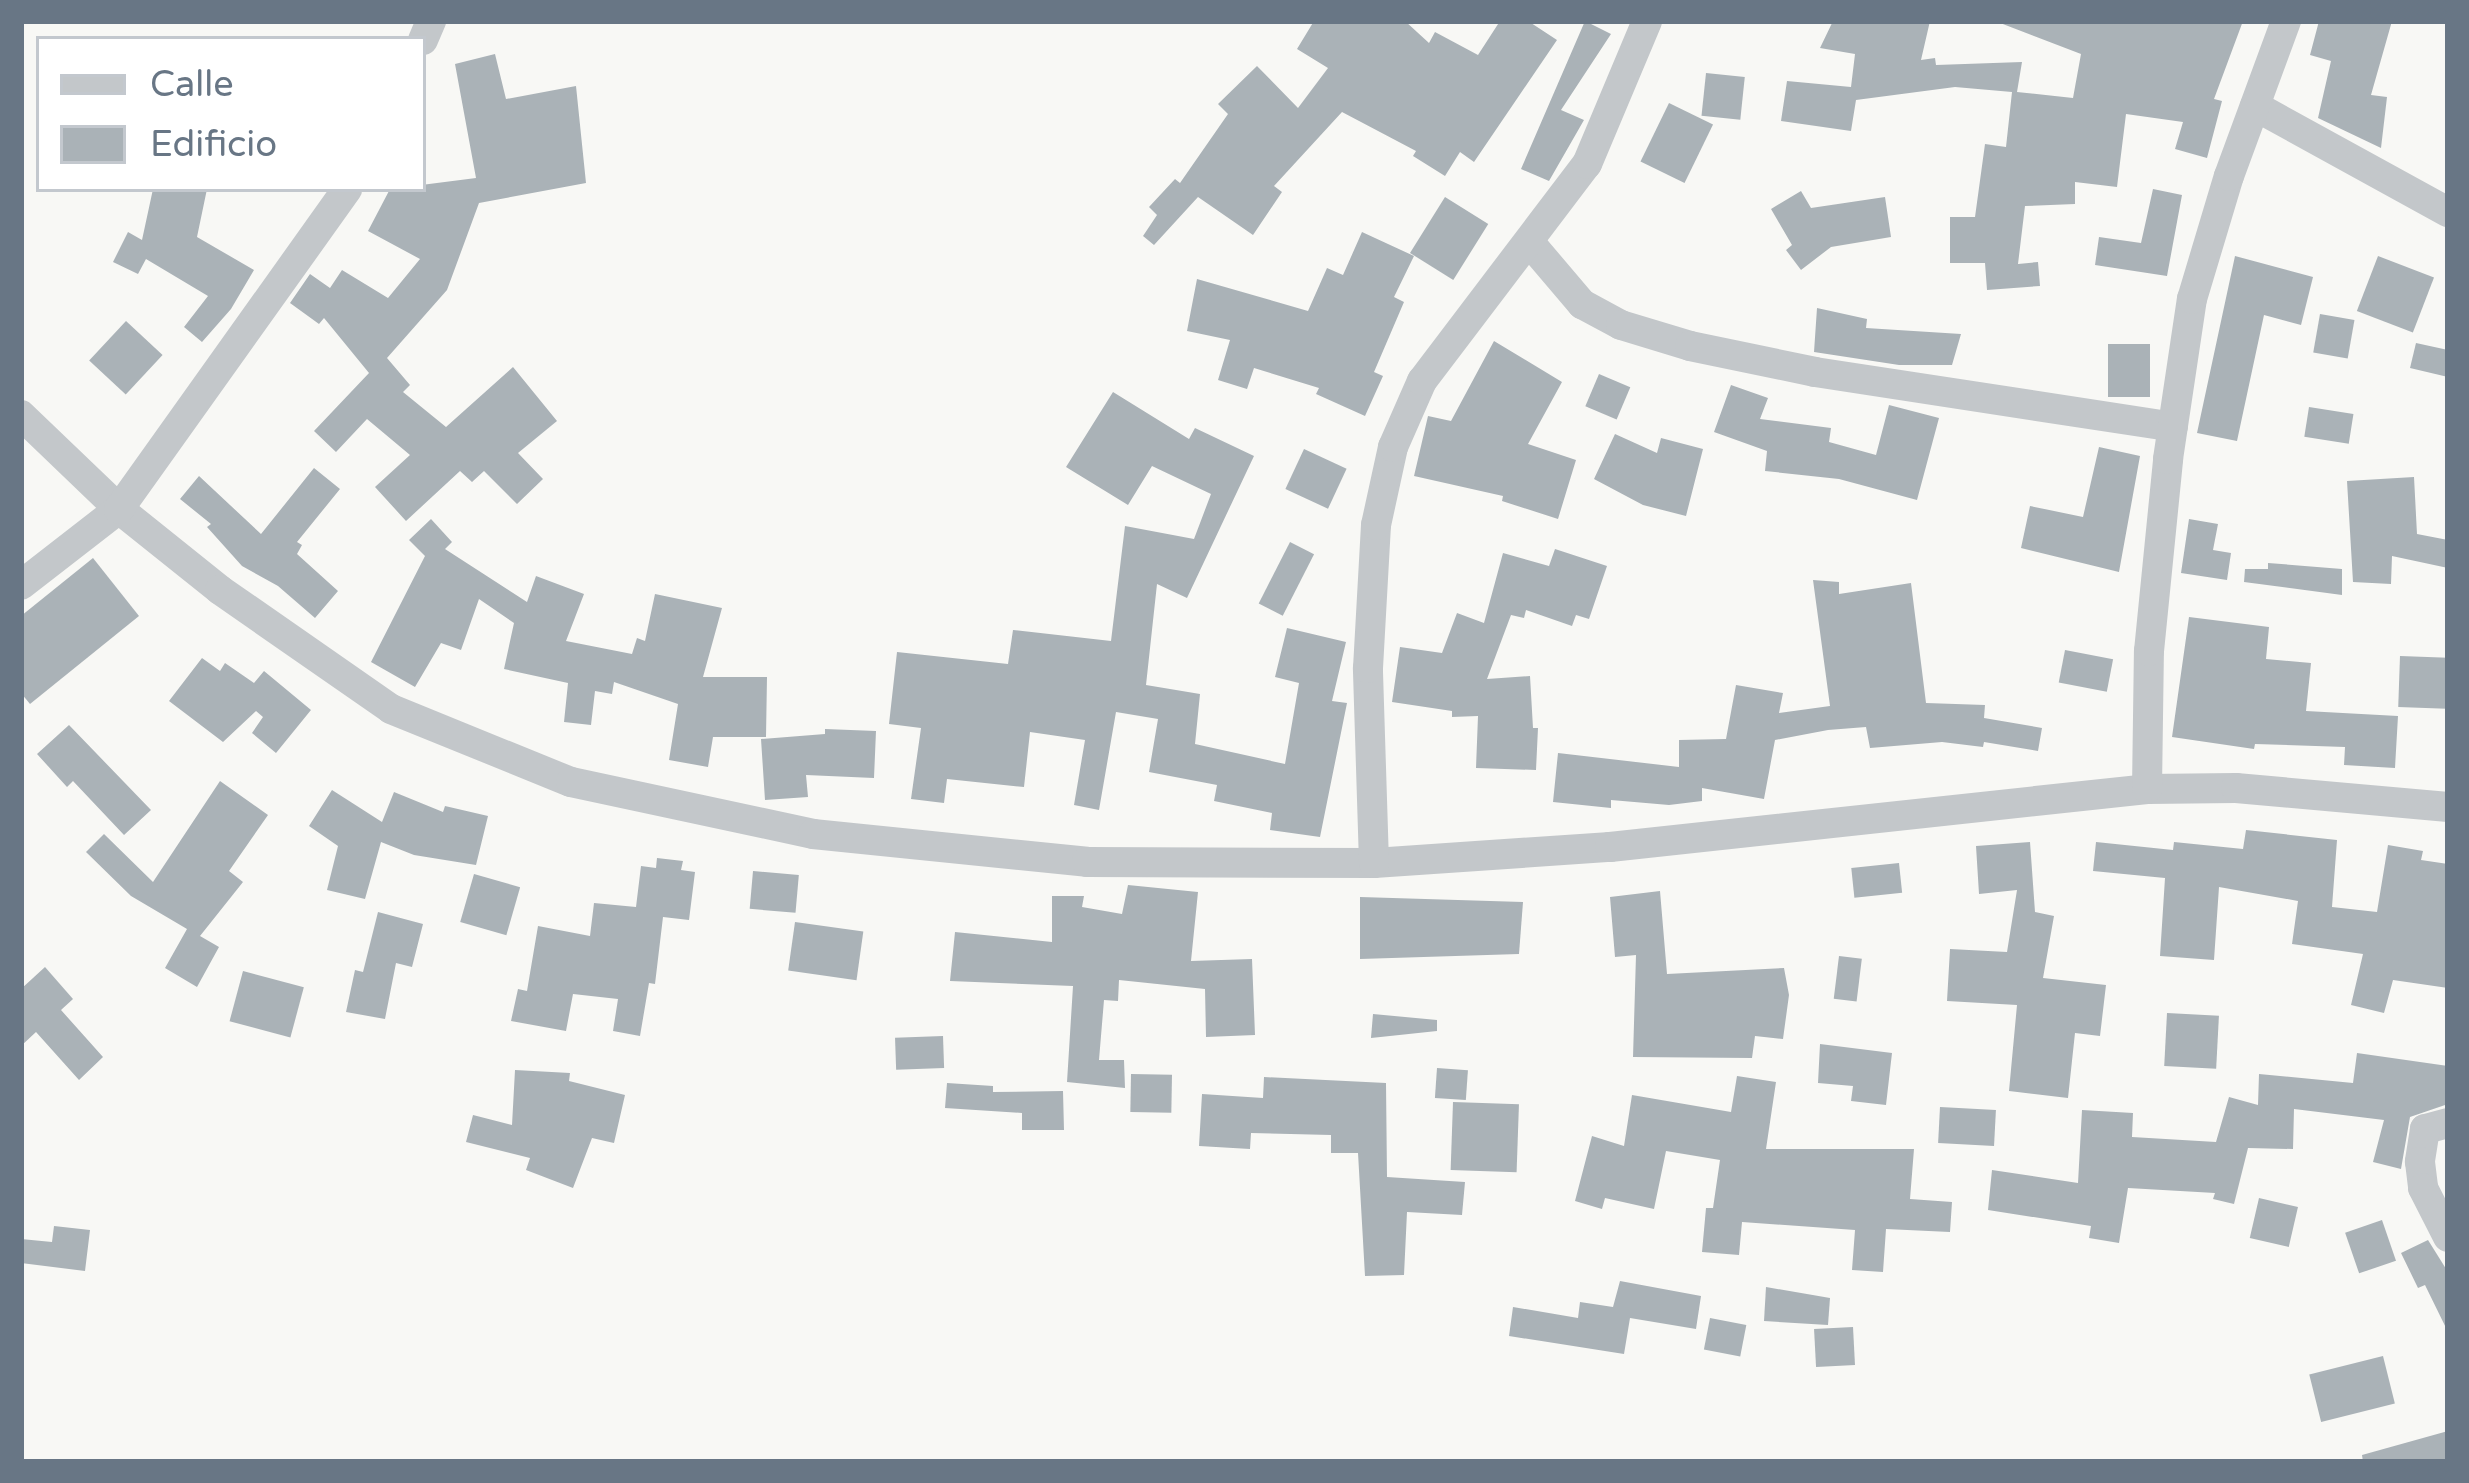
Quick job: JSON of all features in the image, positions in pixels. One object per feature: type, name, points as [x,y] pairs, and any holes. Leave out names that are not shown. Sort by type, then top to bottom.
[{"type":"street","points":[[1374,862],[1368,668],[1376,525],[1393,447],[1422,381],[1531,244],[1587,164],[1647,21]]},
{"type":"street","points":[[2146,789],[2149,651],[2192,299],[2286,21]]},
{"type":"street","points":[[2254,106],[2448,212]]},
{"type":"street","points":[[21,584],[119,509],[345,192]]},
{"type":"street","points":[[1531,244],[1582,304],[1621,325],[1690,346],[1815,372],[2173,427]]},
{"type":"street","points":[[21,415],[119,509],[220,590],[391,709],[571,782],[702,814],[918,848],[1087,862],[1374,862],[1610,847],[2146,789],[2258,790],[2448,808]]},
{"type":"street","points":[[2448,1123],[2425,1129],[2420,1162],[2423,1188],[2448,1237]]},
{"type":"building","points":[[1314,21],[1405,21],[1429,43],[1435,32],[1478,55],[1500,21],[1528,21],[1557,40],[1474,162],[1460,152],[1445,176],[1413,156],[1416,151],[1342,112],[1274,186],[1282,192],[1253,235],[1198,197],[1154,245],[1143,236],[1157,215],[1149,207],[1175,179],[1180,183],[1228,114],[1218,104],[1257,66],[1298,108],[1328,68],[1297,49]]},
{"type":"building","points":[[1585,21],[1611,34],[1561,110],[1584,120],[1549,181],[1521,169]]},
{"type":"building","points":[[1833,21],[1930,21],[1921,60],[1935,58],[1936,65],[2022,62],[2017,92],[2073,98],[2081,54],[1995,21],[2243,21],[2214,99],[2222,101],[2207,158],[2175,149],[2183,122],[2126,114],[2117,187],[2075,182],[2075,204],[2025,206],[2018,264],[2038,262],[2040,286],[1987,290],[1985,263],[1950,263],[1950,217],[1975,217],[1985,144],[2006,147],[2012,92],[1955,87],[1856,100],[1851,131],[1781,121],[1787,81],[1851,87],[1855,54],[1820,48]]},
{"type":"building","points":[[2319,21],[2392,21],[2371,95],[2387,97],[2381,148],[2318,118],[2331,61],[2310,55]]},
{"type":"building","points":[[495,54],[506,99],[576,86],[586,183],[479,203],[447,290],[387,358],[410,385],[403,392],[446,427],[513,367],[557,421],[518,453],[543,479],[517,504],[484,471],[472,482],[460,471],[406,521],[375,487],[410,455],[367,419],[336,452],[314,431],[369,373],[324,318],[319,324],[290,303],[310,274],[330,288],[342,270],[388,298],[420,259],[368,231],[388,192],[426,192],[426,184],[476,178],[455,64]]},
{"type":"building","points":[[1706,73],[1745,77],[1740,120],[1702,116]]},
{"type":"building","points":[[1669,103],[1713,124],[1685,183],[1641,161]]},
{"type":"building","points":[[2153,189],[2182,195],[2167,276],[2095,265],[2099,237],[2141,243]]},
{"type":"building","points":[[1801,191],[1811,208],[1885,197],[1891,237],[1831,247],[1801,270],[1786,250],[1792,245],[1771,209]]},
{"type":"building","points":[[152,192],[206,192],[197,237],[254,270],[231,309],[202,342],[184,327],[208,296],[146,259],[138,274],[113,262],[128,232],[142,240]]},
{"type":"building","points":[[1445,197],[1488,224],[1453,280],[1410,253]]},
{"type":"building","points":[[1362,232],[1414,256],[1394,297],[1404,302],[1374,372],[1383,376],[1365,416],[1316,394],[1319,388],[1254,368],[1247,389],[1218,380],[1230,340],[1187,331],[1197,279],[1308,311],[1327,268],[1343,275]]},
{"type":"building","points":[[2235,256],[2313,277],[2301,325],[2264,315],[2237,441],[2197,433]]},
{"type":"building","points":[[2378,256],[2434,278],[2413,333],[2357,311]]},
{"type":"building","points":[[1817,308],[1867,319],[1866,328],[1961,334],[1952,365],[1899,365],[1814,352]]},
{"type":"building","points":[[2320,314],[2354,320],[2348,358],[2313,352]]},
{"type":"building","points":[[126,321],[163,355],[126,395],[89,360]]},
{"type":"building","points":[[1494,341],[1562,382],[1528,444],[1576,460],[1558,519],[1502,501],[1503,496],[1414,476],[1428,416],[1451,421]]},
{"type":"building","points":[[2416,343],[2448,350],[2448,377],[2410,368]]},
{"type":"building","points":[[2108,344],[2150,344],[2150,397],[2108,397]]},
{"type":"building","points":[[1599,374],[1630,387],[1617,420],[1585,406]]},
{"type":"building","points":[[1731,385],[1768,398],[1760,419],[1831,428],[1829,442],[1876,455],[1889,405],[1939,418],[1917,500],[1839,479],[1765,471],[1767,451],[1714,432]]},
{"type":"building","points":[[1113,392],[1189,439],[1195,428],[1254,456],[1187,598],[1157,584],[1146,685],[1200,694],[1195,744],[1285,764],[1299,683],[1275,677],[1287,628],[1346,642],[1332,701],[1347,703],[1320,837],[1270,830],[1272,813],[1214,801],[1217,785],[1149,772],[1158,719],[1116,712],[1099,810],[1074,805],[1085,740],[1030,732],[1024,787],[947,779],[944,803],[911,799],[921,728],[889,724],[897,652],[1008,664],[1013,630],[1111,641],[1125,526],[1194,539],[1211,494],[1152,466],[1128,505],[1066,467]]},
{"type":"building","points":[[2309,407],[2353,414],[2349,444],[2304,437]]},
{"type":"building","points":[[1615,434],[1657,453],[1661,438],[1703,449],[1686,516],[1643,505],[1594,479]]},
{"type":"building","points":[[2099,447],[2140,456],[2119,572],[2021,548],[2030,506],[2083,517]]},
{"type":"building","points":[[1304,449],[1347,469],[1328,509],[1285,489]]},
{"type":"building","points":[[314,468],[340,489],[297,542],[302,545],[297,554],[338,591],[315,618],[278,586],[242,566],[207,527],[211,524],[180,499],[199,476],[261,534]]},
{"type":"building","points":[[2414,477],[2417,534],[2448,540],[2448,568],[2392,556],[2391,584],[2353,582],[2347,481]]},
{"type":"building","points":[[431,519],[452,542],[445,549],[527,602],[536,576],[584,594],[566,641],[632,654],[637,638],[645,641],[655,594],[722,608],[703,677],[767,677],[766,737],[713,737],[708,767],[669,760],[678,704],[614,682],[612,694],[595,691],[591,725],[564,722],[568,683],[504,669],[514,623],[479,599],[461,650],[441,643],[415,687],[371,662],[425,556],[409,540]]},
{"type":"building","points":[[2189,519],[2218,524],[2213,550],[2231,553],[2227,580],[2181,573]]},
{"type":"building","points":[[1290,542],[1314,554],[1283,616],[1259,603]]},
{"type":"building","points":[[1555,549],[1607,566],[1589,619],[1576,615],[1572,626],[1526,610],[1524,618],[1511,615],[1487,679],[1530,676],[1533,728],[1538,728],[1536,770],[1476,768],[1478,716],[1452,717],[1452,711],[1392,702],[1400,647],[1442,653],[1457,613],[1484,623],[1503,553],[1549,566]]},
{"type":"building","points":[[93,558],[139,616],[30,704],[21,693],[21,616]]},
{"type":"building","points":[[2268,563],[2342,569],[2342,595],[2244,582],[2245,569],[2268,569]]},
{"type":"building","points":[[1813,580],[1839,582],[1839,594],[1911,583],[1926,703],[1985,705],[1984,718],[2042,728],[2038,751],[1984,742],[1983,747],[1942,742],[1870,748],[1866,727],[1828,730],[1775,740],[1764,799],[1702,788],[1702,801],[1669,805],[1611,800],[1611,808],[1553,802],[1558,753],[1679,767],[1679,740],[1726,739],[1736,685],[1783,693],[1779,713],[1830,706]]},
{"type":"building","points":[[2189,617],[2269,627],[2266,659],[2311,663],[2306,711],[2398,716],[2395,768],[2344,765],[2345,747],[2255,744],[2254,749],[2172,737]]},
{"type":"building","points":[[2065,650],[2113,659],[2107,692],[2059,682]]},
{"type":"building","points":[[2400,656],[2448,658],[2446,709],[2398,707]]},
{"type":"building","points":[[202,658],[220,671],[225,663],[254,683],[264,671],[311,710],[276,753],[252,733],[263,717],[256,711],[223,742],[169,701]]},
{"type":"building","points":[[69,725],[151,810],[124,835],[73,781],[67,787],[37,754]]},
{"type":"building","points":[[825,729],[876,731],[874,778],[806,775],[808,797],[765,800],[761,739],[825,734]]},
{"type":"building","points":[[220,781],[268,815],[229,871],[243,882],[200,936],[219,947],[197,987],[165,968],[187,929],[131,896],[86,852],[104,834],[153,882]]},
{"type":"building","points":[[332,790],[382,822],[394,792],[443,812],[445,806],[488,816],[476,865],[414,855],[381,842],[365,899],[327,890],[338,846],[309,826]]},
{"type":"building","points":[[2246,830],[2337,840],[2332,907],[2377,912],[2388,845],[2423,851],[2421,860],[2448,864],[2448,988],[2393,980],[2384,1013],[2351,1005],[2363,954],[2292,944],[2298,901],[2219,887],[2214,960],[2160,956],[2165,878],[2093,871],[2096,842],[2173,850],[2174,842],[2243,849]]},
{"type":"building","points":[[2030,842],[2035,912],[2054,916],[2043,978],[2106,985],[2100,1036],[2075,1033],[2068,1098],[2009,1091],[2017,1005],[1947,1001],[1950,949],[2007,952],[2017,890],[1979,894],[1976,846]]},
{"type":"building","points":[[657,858],[683,861],[681,870],[695,872],[689,920],[663,917],[655,984],[649,983],[640,1036],[613,1031],[618,999],[573,994],[566,1031],[511,1021],[518,989],[527,991],[538,926],[590,936],[594,903],[636,907],[641,866],[656,868]]},
{"type":"building","points":[[1899,863],[1902,893],[1854,898],[1851,868]]},
{"type":"building","points":[[753,871],[799,875],[796,913],[750,909]]},
{"type":"building","points":[[474,874],[520,887],[506,935],[460,922]]},
{"type":"building","points":[[1128,885],[1198,892],[1191,961],[1252,959],[1255,1035],[1206,1037],[1205,989],[1119,980],[1118,1001],[1104,1000],[1099,1060],[1124,1060],[1125,1088],[1067,1082],[1073,986],[950,981],[955,932],[1052,942],[1052,896],[1084,896],[1082,907],[1122,914]]},
{"type":"building","points":[[1660,891],[1667,974],[1784,968],[1789,995],[1783,1039],[1755,1036],[1752,1058],[1633,1057],[1636,955],[1615,957],[1610,897]]},
{"type":"building","points":[[1360,897],[1523,902],[1519,954],[1360,959]]},
{"type":"building","points":[[378,912],[423,924],[412,967],[396,963],[385,1019],[346,1012],[355,970],[363,972]]},
{"type":"building","points":[[795,922],[863,932],[857,980],[788,971]]},
{"type":"building","points":[[1839,956],[1862,959],[1857,1001],[1834,999]]},
{"type":"building","points":[[45,967],[73,999],[61,1010],[103,1057],[79,1080],[36,1032],[21,1046],[21,989]]},
{"type":"building","points":[[243,971],[304,987],[290,1038],[230,1021]]},
{"type":"building","points":[[2167,1013],[2219,1016],[2216,1069],[2164,1066]]},
{"type":"building","points":[[1373,1014],[1437,1020],[1437,1031],[1371,1038]]},
{"type":"building","points":[[943,1036],[944,1068],[896,1070],[895,1038]]},
{"type":"building","points":[[1820,1044],[1892,1053],[1886,1105],[1851,1101],[1853,1086],[1818,1083]]},
{"type":"building","points":[[2357,1053],[2448,1066],[2448,1104],[2410,1117],[2401,1169],[2373,1162],[2384,1120],[2294,1109],[2293,1149],[2248,1148],[2234,1204],[2213,1199],[2215,1193],[2128,1188],[2119,1243],[2089,1238],[2091,1226],[1988,1210],[1992,1170],[2078,1183],[2082,1110],[2133,1113],[2132,1137],[2216,1142],[2229,1097],[2258,1105],[2259,1074],[2353,1083]]},
{"type":"building","points":[[1437,1068],[1468,1070],[1466,1100],[1435,1098]]},
{"type":"building","points":[[515,1070],[570,1073],[569,1081],[625,1095],[614,1143],[592,1138],[573,1188],[526,1170],[530,1158],[466,1142],[473,1115],[512,1125]]},
{"type":"building","points":[[1131,1074],[1172,1075],[1171,1113],[1130,1112]]},
{"type":"building","points":[[1737,1076],[1776,1082],[1766,1149],[1914,1149],[1910,1199],[1952,1202],[1950,1232],[1886,1229],[1883,1272],[1852,1270],[1855,1230],[1742,1222],[1739,1255],[1702,1252],[1706,1208],[1713,1208],[1720,1160],[1666,1151],[1654,1209],[1605,1198],[1602,1209],[1575,1201],[1592,1136],[1624,1146],[1632,1095],[1731,1112]]},
{"type":"building","points":[[1264,1077],[1386,1083],[1387,1177],[1465,1182],[1462,1215],[1407,1212],[1404,1275],[1365,1276],[1358,1153],[1331,1153],[1331,1135],[1251,1133],[1250,1149],[1199,1146],[1202,1094],[1263,1098]]},
{"type":"building","points":[[947,1083],[993,1086],[993,1092],[1063,1091],[1064,1130],[1022,1130],[1022,1113],[945,1108]]},
{"type":"building","points":[[1453,1102],[1519,1104],[1517,1172],[1451,1170]]},
{"type":"building","points":[[1940,1107],[1996,1110],[1994,1146],[1938,1143]]},
{"type":"building","points":[[2259,1198],[2298,1207],[2289,1247],[2250,1238]]},
{"type":"building","points":[[2382,1220],[2396,1261],[2359,1273],[2345,1233]]},
{"type":"building","points":[[54,1226],[90,1230],[85,1271],[21,1263],[21,1239],[52,1242]]},
{"type":"building","points":[[2428,1240],[2448,1272],[2448,1332],[2425,1285],[2418,1288],[2401,1253]]},
{"type":"building","points":[[1620,1281],[1701,1296],[1696,1329],[1630,1318],[1624,1354],[1509,1336],[1513,1307],[1578,1318],[1580,1302],[1613,1307]]},
{"type":"building","points":[[1766,1287],[1830,1298],[1828,1325],[1764,1321]]},
{"type":"building","points":[[1710,1318],[1746,1325],[1740,1356],[1704,1349]]},
{"type":"building","points":[[1853,1327],[1855,1365],[1816,1367],[1814,1329]]},
{"type":"building","points":[[2383,1356],[2395,1404],[2321,1422],[2309,1374]]},
{"type":"building","points":[[2448,1431],[2448,1462],[2363,1462],[2362,1455]]}]
